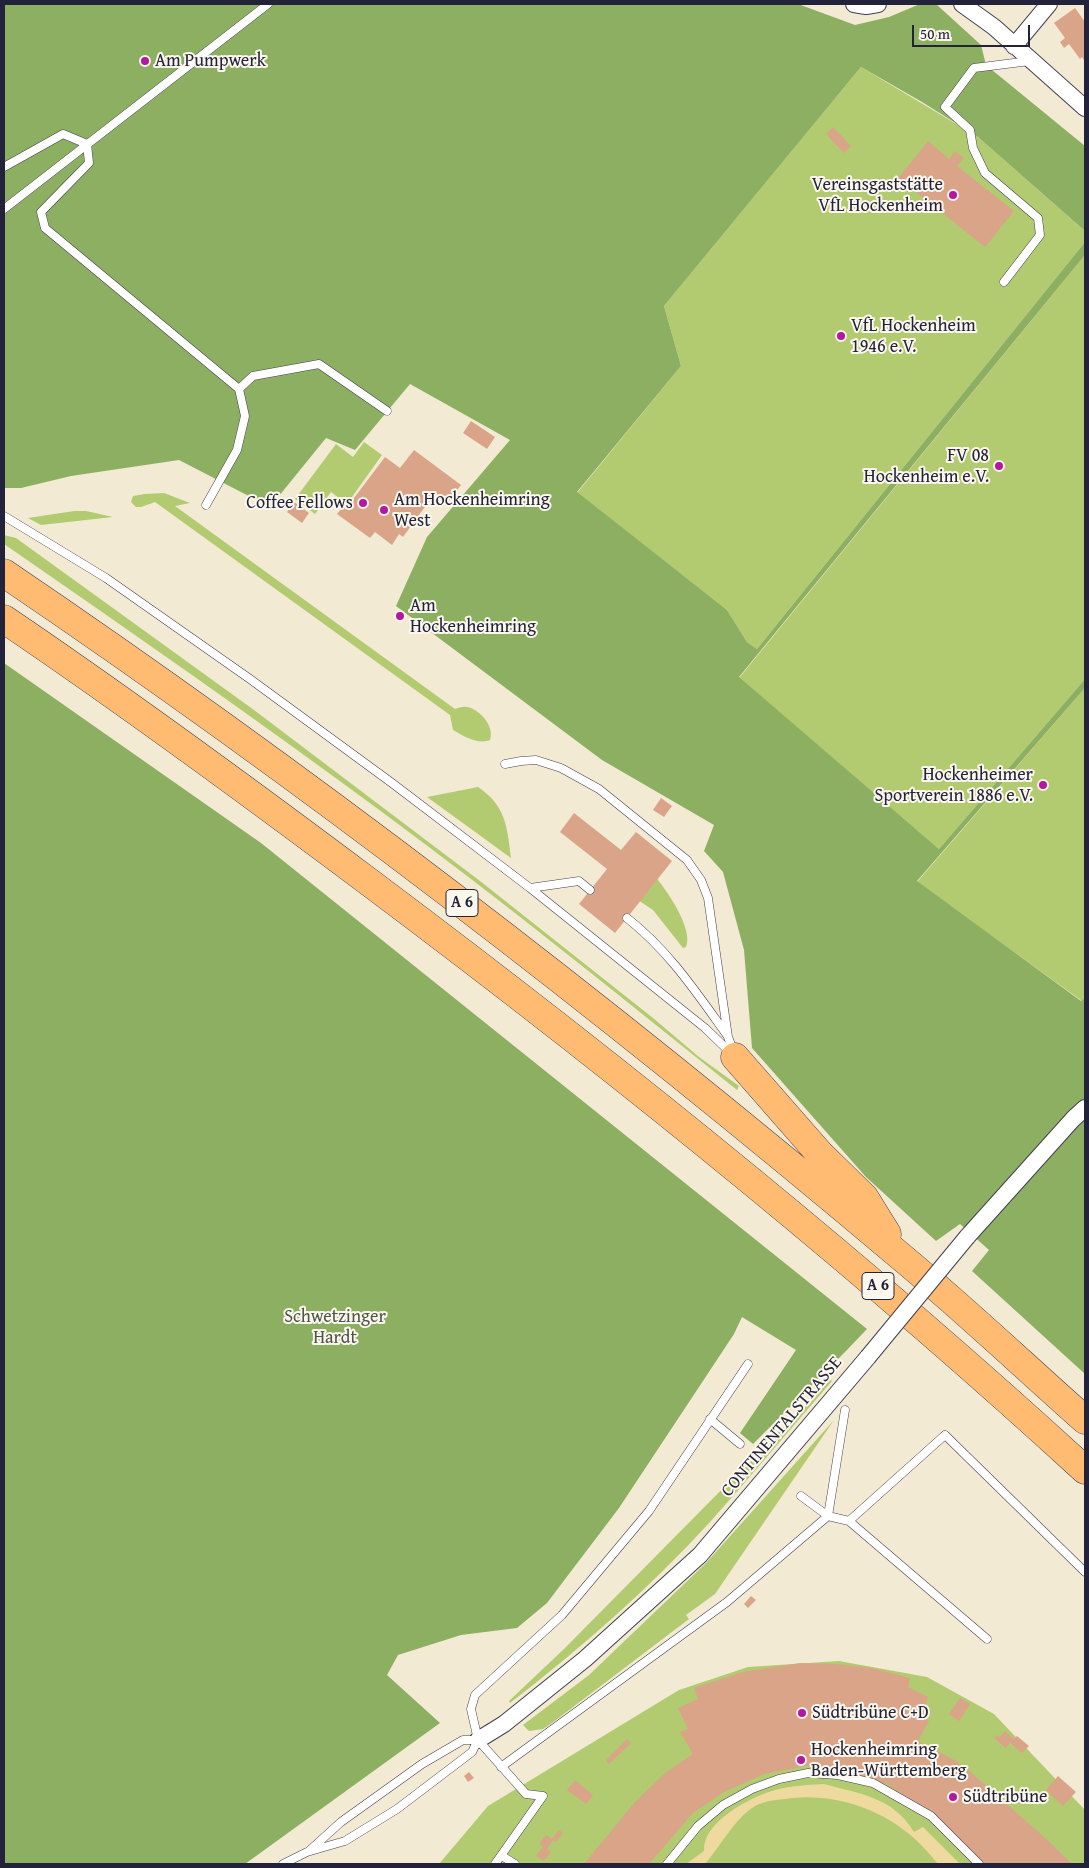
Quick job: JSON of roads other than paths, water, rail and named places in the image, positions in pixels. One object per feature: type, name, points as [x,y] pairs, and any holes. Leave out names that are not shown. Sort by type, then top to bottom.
[{"type":"highway","name":"A 6","points":[[4,573],[218,723],[451,895],[669,1065],[902,1257],[1085,1420]]},
{"type":"highway","name":"A 6","points":[[4,619],[204,759],[490,972],[620,1074],[720,1154],[878,1286],[1085,1470]]},
{"type":"highway","points":[[732,1047],[819,1153],[864,1197],[902,1257]]},
{"type":"street","points":[[854,4],[866,6],[878,4]]},
{"type":"street","points":[[962,4],[994,27],[1085,108]]},
{"type":"street","points":[[1014,46],[1048,4]]},
{"type":"street","name":"CONTINENTALSTRASSE","points":[[478,1740],[504,1724],[585,1659],[700,1555],[968,1237],[1085,1108]]},
{"type":"lane","points":[[4,209],[268,4]]},
{"type":"lane","points":[[1004,282],[1040,235],[1038,218],[985,173],[974,148],[970,130],[945,107],[974,68],[1031,61]]},
{"type":"lane","points":[[4,168],[63,134],[88,144]]},
{"type":"lane","points":[[88,144],[88,163],[41,212],[45,228],[239,389],[245,416],[237,450],[206,505]]},
{"type":"lane","points":[[239,389],[253,376],[319,364],[388,411]]},
{"type":"lane","points":[[4,516],[122,589],[250,679],[392,783],[530,888],[705,1028],[732,1047]]},
{"type":"lane","points":[[505,764],[521,760],[536,760],[561,768],[598,789],[687,860],[701,880],[708,898],[732,1047]]},
{"type":"lane","points":[[530,888],[579,880],[590,890]]},
{"type":"lane","points":[[627,918],[645,932],[679,968],[732,1047]]},
{"type":"lane","points":[[495,1864],[544,1796],[526,1794],[478,1740],[471,1709],[474,1695],[562,1615],[649,1511],[748,1364]]},
{"type":"lane","points":[[501,1767],[727,1602],[828,1516],[846,1410]]},
{"type":"lane","points":[[710,1419],[740,1444]]},
{"type":"lane","points":[[849,1521],[945,1435],[1085,1572]]},
{"type":"lane","points":[[801,1496],[828,1516],[849,1521],[987,1639]]},
{"type":"lane","points":[[307,1852],[341,1822],[422,1764],[463,1740],[478,1740]]},
{"type":"lane","points":[[283,1864],[307,1852],[345,1841],[397,1809],[472,1752],[478,1740]]},
{"type":"lane","points":[[666,1864],[698,1826],[723,1805],[752,1789],[779,1779],[808,1774],[838,1775],[873,1783],[931,1816],[979,1864]]},
{"type":"lane","points":[[502,1856],[515,1864]]},
{"type":"place","name":"Am Pumpwerk","points":[[145,61]]},
{"type":"place","name":"Vereinsgaststätte VfL Hockenheim","points":[[953,195]]},
{"type":"place","name":"VfL Hockenheim 1946 e.V.","points":[[841,336]]},
{"type":"place","name":"FV 08 Hockenheim e.V.","points":[[999,466]]},
{"type":"place","name":"Coffee Fellows","points":[[363,503]]},
{"type":"place","name":"Am Hockenheimring West","points":[[384,510]]},
{"type":"place","name":"Am Hockenheimring","points":[[400,616]]},
{"type":"place","name":"Hockenheimer Sportverein 1886 e.V.","points":[[1043,785]]},
{"type":"place","name":"Südtribüne C+D","points":[[802,1713]]},
{"type":"place","name":"Hockenheimring Baden-Württemberg","points":[[801,1760]]},
{"type":"place","name":"Südtribüne","points":[[953,1797]]},
{"type":"park label","name":"Schwetzinger Hardt","points":[[335,1327]]}]
